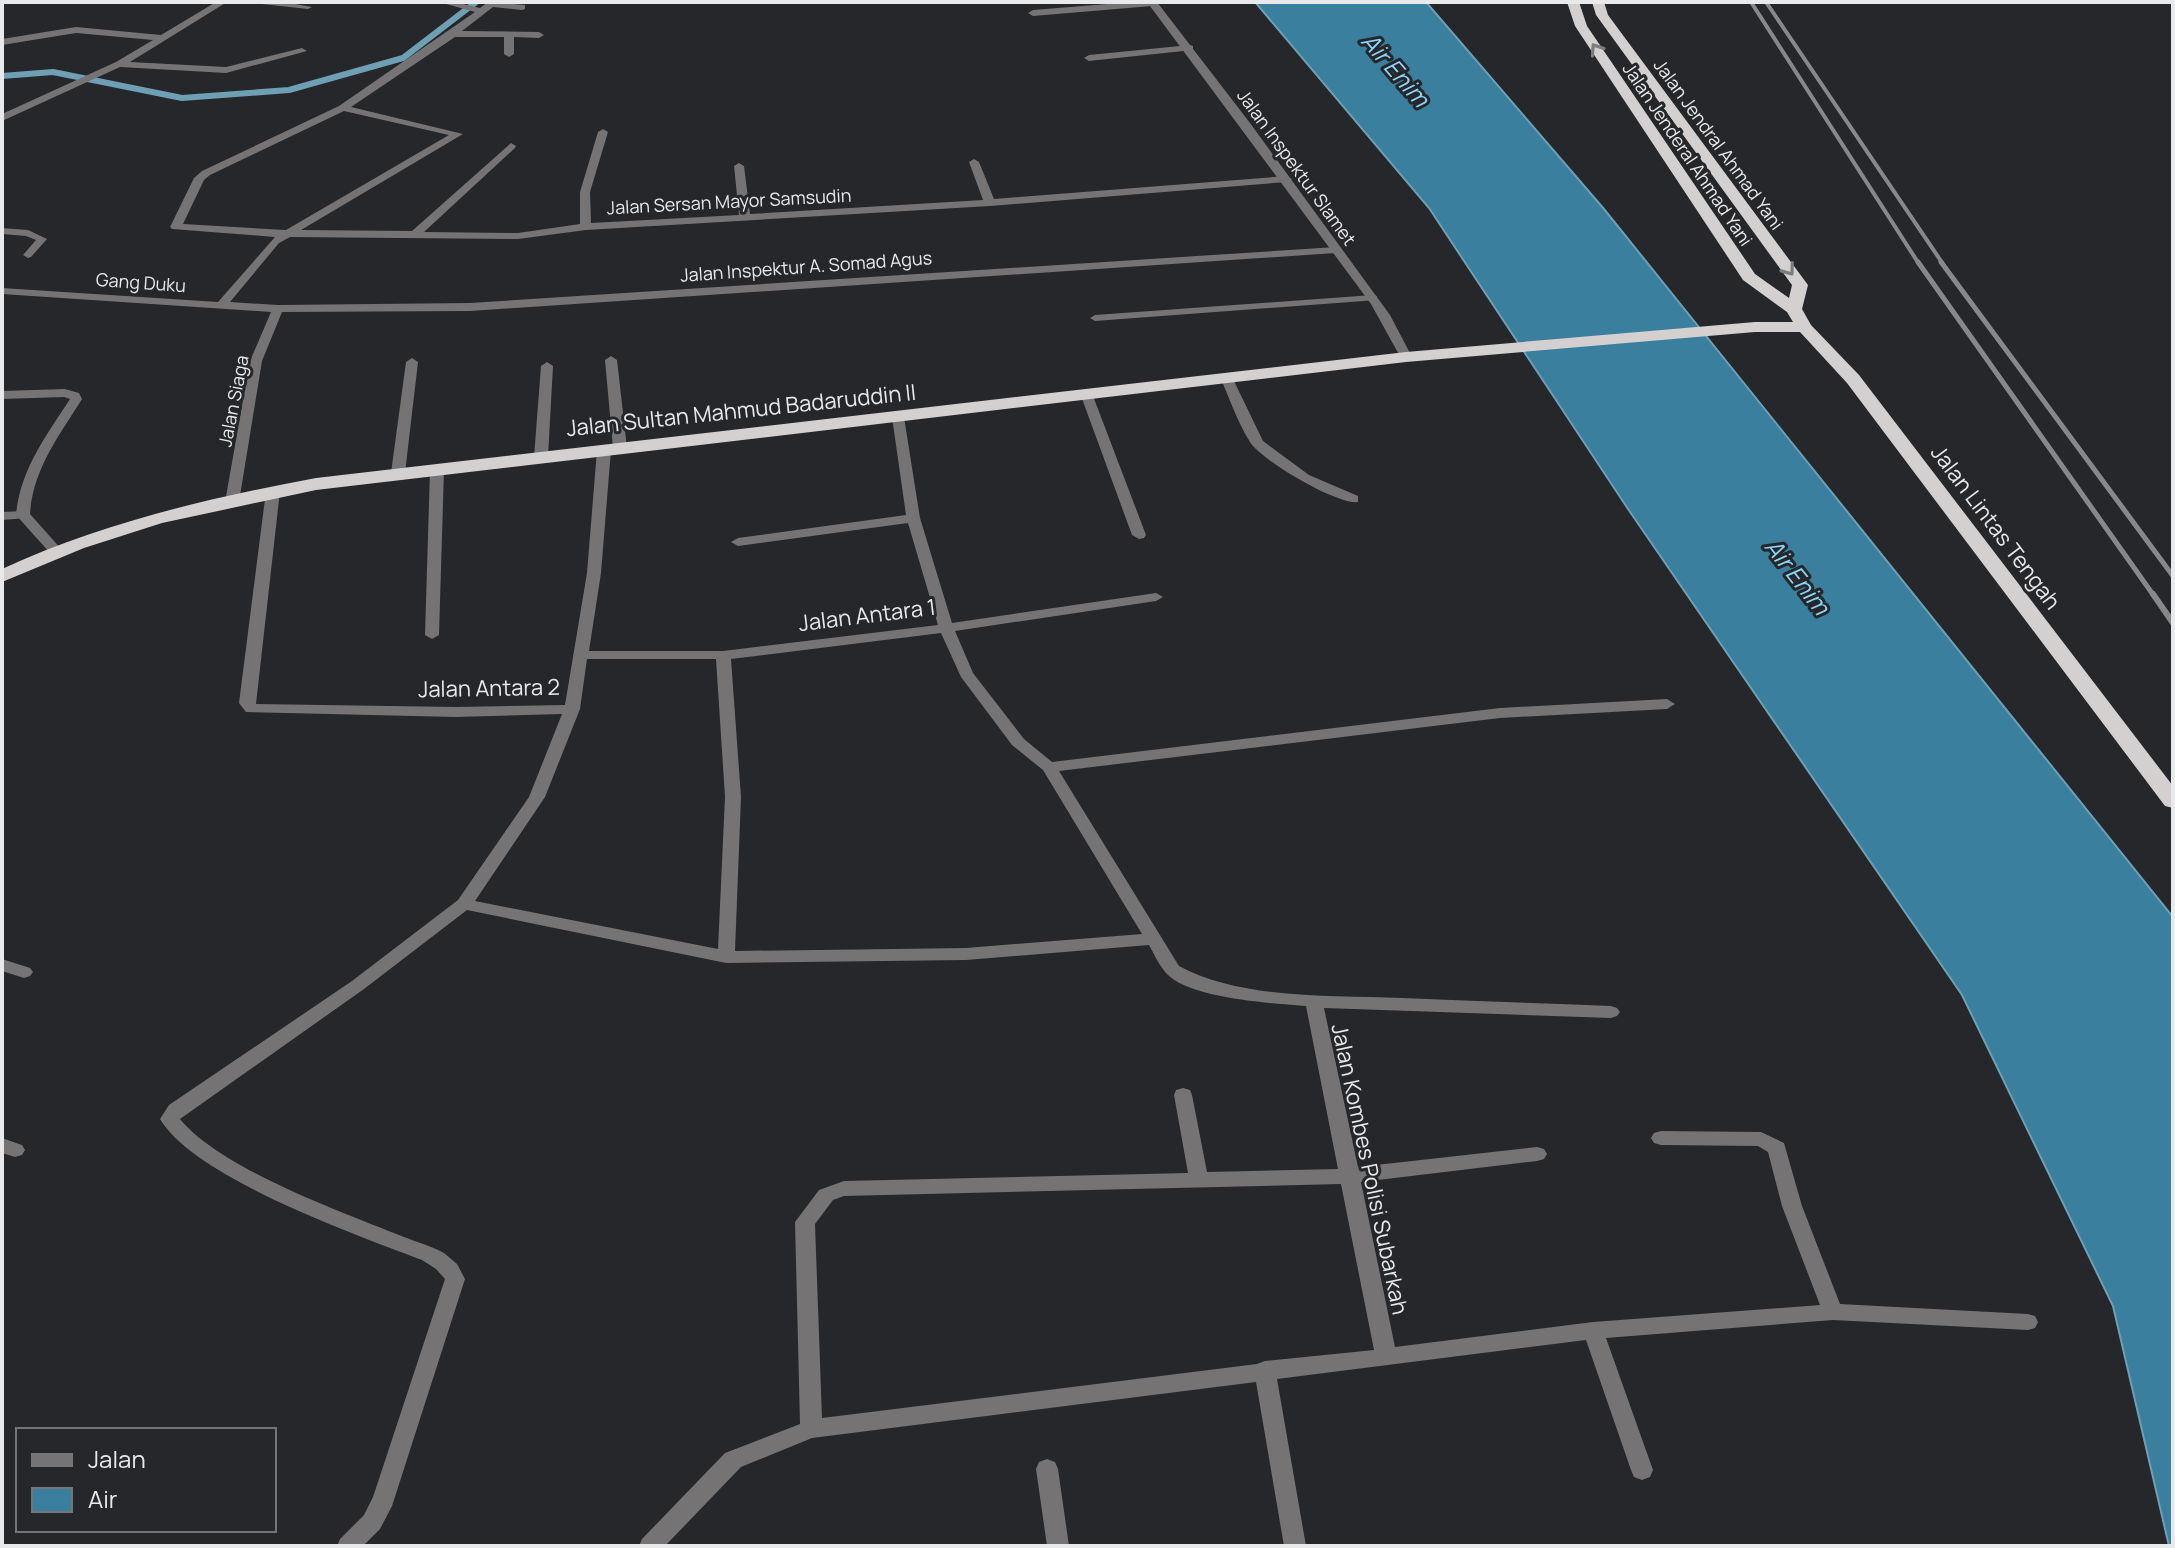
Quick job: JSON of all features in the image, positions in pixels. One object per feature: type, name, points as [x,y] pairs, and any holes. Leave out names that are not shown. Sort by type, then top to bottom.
[{"type":"highway","name":"Jalan Jenderal Ahmad Yani","points":[[1573,2],[1581,26],[1749,277],[1794,309]]},
{"type":"highway","name":"Jalan Jendral Ahmad Yani","points":[[1598,2],[1602,15],[1800,285],[1794,309]]},
{"type":"highway","name":"Jalan Lintas Tengah","points":[[1794,309],[1804,327],[1853,379],[2173,801]]},
{"type":"highway","name":"Jalan Sultan Mahmud Badaruddin II","points":[[2,576],[55,550],[147,519],[273,491],[398,473],[1406,357],[1755,327],[1804,327]]},
{"type":"street","points":[[2,118],[119,64],[222,2]]},
{"type":"street","points":[[444,2],[522,7]]},
{"type":"street","points":[[1033,13],[1152,2]]},
{"type":"street","name":"Jalan Inspektur Slamet","points":[[1152,2],[1190,48],[1373,298],[1397,332],[1406,357]]},
{"type":"street","points":[[343,108],[453,34],[486,7]]},
{"type":"street","points":[[2,31],[39,33],[76,30],[164,38]]},
{"type":"street","points":[[2,42],[39,33]]},
{"type":"street","points":[[453,34],[539,35]]},
{"type":"street","points":[[509,37],[509,54]]},
{"type":"street","points":[[1089,58],[1190,48]]},
{"type":"street","points":[[119,64],[226,70],[302,51]]},
{"type":"street","points":[[221,306],[275,241],[458,134],[343,108]]},
{"type":"street","name":"Jalan Sersan Mayor Samsudin","points":[[343,108],[206,173],[199,178],[176,227],[289,233],[518,236],[586,227],[990,203],[1287,179]]},
{"type":"street","points":[[586,227],[585,192],[603,132]]},
{"type":"street","points":[[416,233],[511,146]]},
{"type":"street","points":[[974,162],[990,203]]},
{"type":"street","points":[[739,166],[740,196],[745,218]]},
{"type":"street","name":"Jalan Inspektur A. Somad Agus","points":[[278,309],[470,307],[1336,250]]},
{"type":"street","name":"Gang Duku","points":[[2,291],[278,309]]},
{"type":"street","name":"Jalan Siaga","points":[[232,502],[256,361],[278,309]]},
{"type":"street","name":"Jalan Antara 2","points":[[273,491],[247,703],[251,709],[456,712],[572,709],[612,449],[611,360]]},
{"type":"street","points":[[398,473],[412,362]]},
{"type":"street","points":[[541,457],[547,366]]},
{"type":"street","points":[[1227,379],[1257,443],[1304,478],[1353,499]]},
{"type":"street","points":[[2,395],[65,393],[75,396],[28,476],[23,494],[23,515],[55,550]]},
{"type":"street","points":[[1087,396],[1139,535]]},
{"type":"street","name":"Jalan Kombes Polisi Subarkah","points":[[898,417],[913,518],[946,628],[966,674],[1018,742],[1049,767],[1173,970],[1190,981],[1314,1001],[1347,1176],[1386,1355]]},
{"type":"street","points":[[432,635],[437,470]]},
{"type":"street","points":[[738,542],[913,518]]},
{"type":"street","name":"Jalan Antara 1","points":[[582,655],[723,655],[946,628],[1156,597]]},
{"type":"street","points":[[723,655],[733,797],[726,957]]},
{"type":"street","points":[[1049,767],[1500,713],[1667,704]]},
{"type":"street","points":[[348,1546],[372,1522],[384,1499],[455,1279],[448,1264],[431,1255],[398,1244],[229,1167],[175,1130],[170,1119],[176,1110],[358,985],[464,904],[537,797],[572,709]]},
{"type":"street","points":[[464,904],[726,957],[966,954],[1156,939]]},
{"type":"street","points":[[2,965],[24,972]]},
{"type":"street","points":[[1314,1001],[1611,1012]]},
{"type":"street","points":[[1183,1095],[1199,1181]]},
{"type":"street","points":[[1661,1138],[1761,1139],[1777,1148],[1792,1206],[1833,1312]]},
{"type":"street","points":[[811,1429],[805,1222],[826,1195],[844,1189],[1347,1176],[1537,1154]]},
{"type":"street","points":[[650,1546],[733,1460],[811,1429],[1593,1331],[1833,1312],[2028,1322]]},
{"type":"street","points":[[1593,1331],[1642,1470]]},
{"type":"street","points":[[1265,1370],[1295,1546]]},
{"type":"street","points":[[1047,1469],[1058,1546]]},
{"type":"lane","points":[[262,2],[308,7]]},
{"type":"lane","points":[[2,231],[28,233],[42,239],[28,255]]},
{"type":"lane","points":[[1095,318],[1373,298]]},
{"type":"lane","points":[[2,516],[23,515]]},
{"type":"water","name":"Air Enim","points":[[1255,2],[1426,2],[1604,209],[2173,917],[2173,1546],[2169,1546],[2113,1306],[1962,995],[1628,509],[1429,208]]},
{"type":"waterway","points":[[2,76],[53,72],[182,98],[289,90],[403,58],[476,2]]},
{"type":"railway","points":[[1751,2],[1919,264]]},
{"type":"railway","points":[[1766,2],[1943,264]]},
{"type":"railway","points":[[1918,262],[2154,596]]},
{"type":"railway","points":[[1941,262],[2173,576]]},
{"type":"railway","points":[[2153,594],[2173,623]]}]
